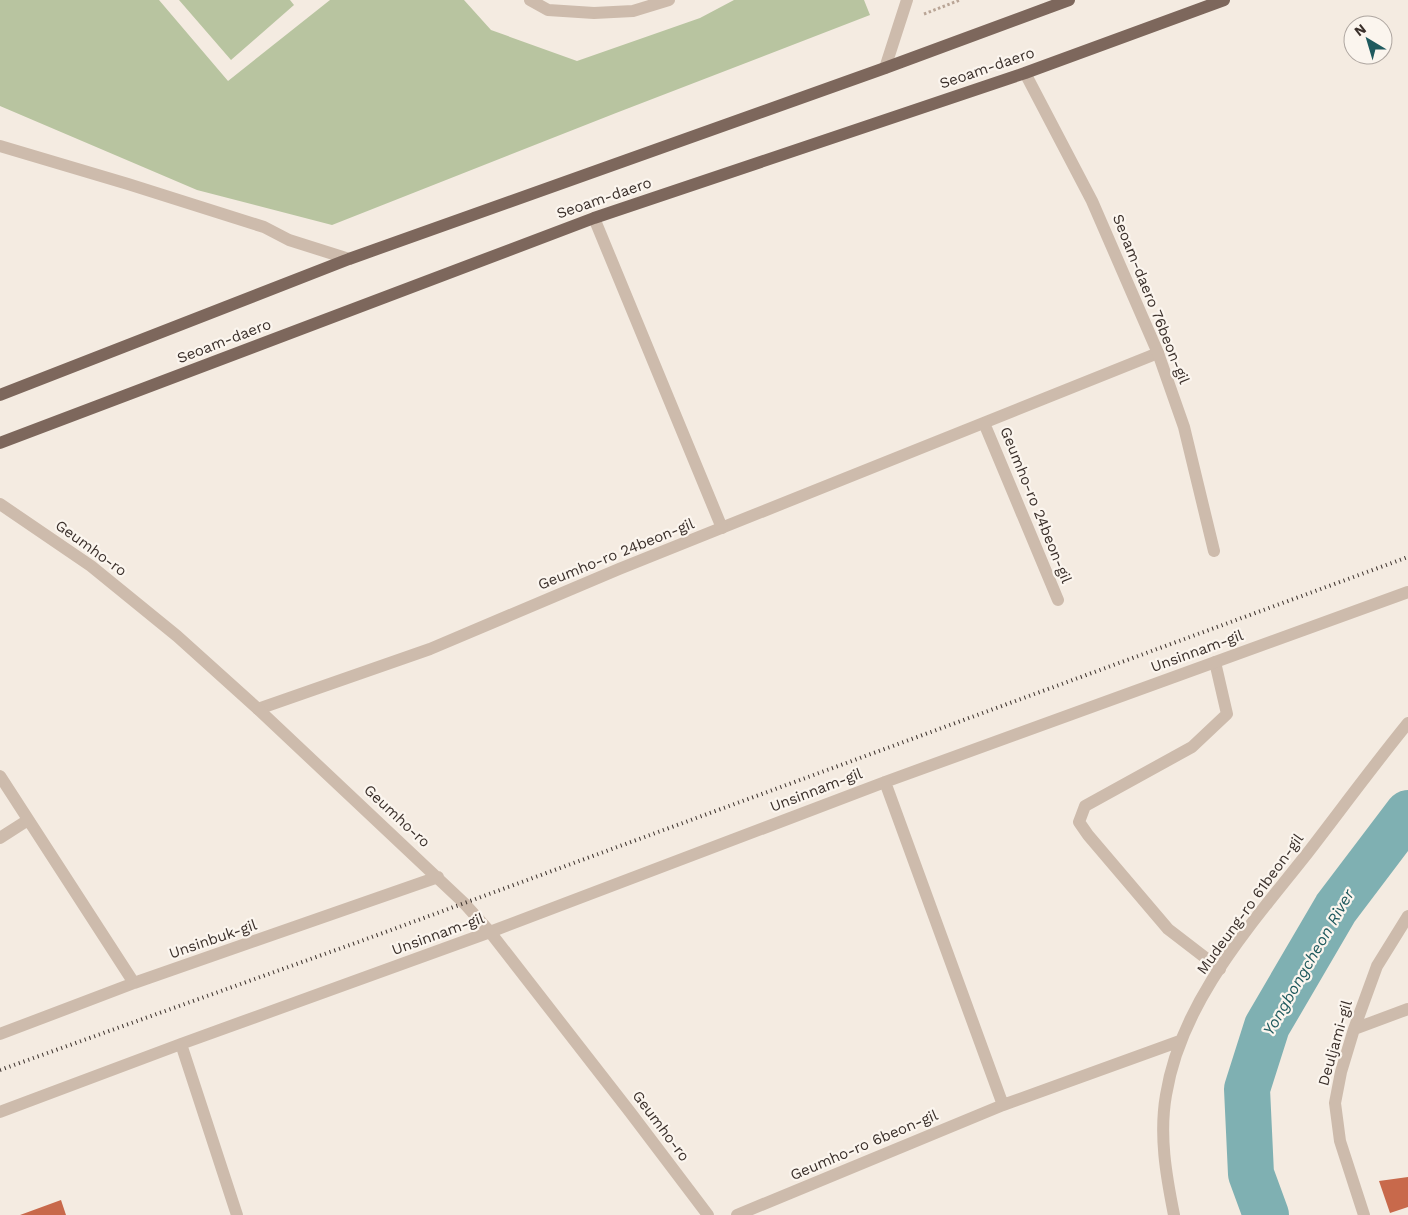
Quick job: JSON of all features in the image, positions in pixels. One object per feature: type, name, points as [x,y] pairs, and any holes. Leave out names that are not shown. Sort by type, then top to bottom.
[{"type":"main road","name":"Seoam-daero","points":[[0,395],[349,259],[885,68],[1069,0]]},
{"type":"main road","name":"Seoam-daero","points":[[0,443],[594,218],[1025,73],[1224,0]]},
{"type":"street","points":[[530,0],[548,10],[594,13],[633,11],[669,0]]},
{"type":"street","points":[[885,68],[907,0]]},
{"type":"street","name":"Seoam-daero 76beon-gil","points":[[1025,73],[1092,201],[1158,353],[1184,427],[1214,551]]},
{"type":"street","points":[[0,146],[156,192],[264,228],[289,240],[349,259]]},
{"type":"street","points":[[594,218],[722,528]]},
{"type":"street","name":"Geumho-ro 24beon-gil","points":[[258,709],[430,649],[619,569],[1158,353]]},
{"type":"street","name":"Geumho-ro 24beon-gil","points":[[984,423],[1058,600]]},
{"type":"street","name":"Geumho-ro","points":[[0,504],[91,566],[177,636],[258,709],[464,903],[490,932],[708,1215]]},
{"type":"street","name":"Unsinnam-gil","points":[[0,1112],[180,1044],[490,932],[885,782],[1408,592]]},
{"type":"street","points":[[1215,662],[1227,714],[1192,747],[1085,806],[1079,822],[1168,929],[1220,969]]},
{"type":"street","name":"Mudeung-ro 61beon-gil","points":[[1174,1215],[1163,1140],[1166,1095],[1180,1040],[1220,969],[1254,921],[1408,723]]},
{"type":"street","points":[[0,776],[134,984]]},
{"type":"street","name":"Unsinnam-gil","points":[[885,782],[1004,1104]]},
{"type":"street","points":[[0,838],[28,820]]},
{"type":"street","name":"Unsinbuk-gil","points":[[0,1034],[134,984],[438,877]]},
{"type":"street","name":"Deuljami-gil","points":[[1364,1215],[1340,1141],[1335,1103],[1341,1072],[1354,1029],[1377,966],[1408,916]]},
{"type":"street","points":[[1354,1029],[1408,1009]]},
{"type":"street","name":"Geumho-ro 6beon-gil","points":[[737,1215],[1004,1104],[1180,1040]]},
{"type":"street","points":[[180,1044],[237,1215]]},
{"type":"green space","points":[[0,0],[159,0],[228,81],[330,0],[464,0],[491,30],[577,61],[700,18],[734,0],[864,0],[870,15],[332,225],[197,190],[0,106]]},
{"type":"green space","points":[[179,0],[290,0],[294,5],[231,60]]},
{"type":"building","points":[[1408,1177],[1408,1207],[1390,1213],[1379,1181]]},
{"type":"building","points":[[61,1200],[66,1215],[20,1215]]},
{"type":"waterway","name":"Yongbongcheon River","points":[[1266,1215],[1251,1174],[1247,1089],[1267,1026],[1336,908],[1408,813]]},
{"type":"railway","points":[[0,1070],[361,941],[1408,557]]}]
